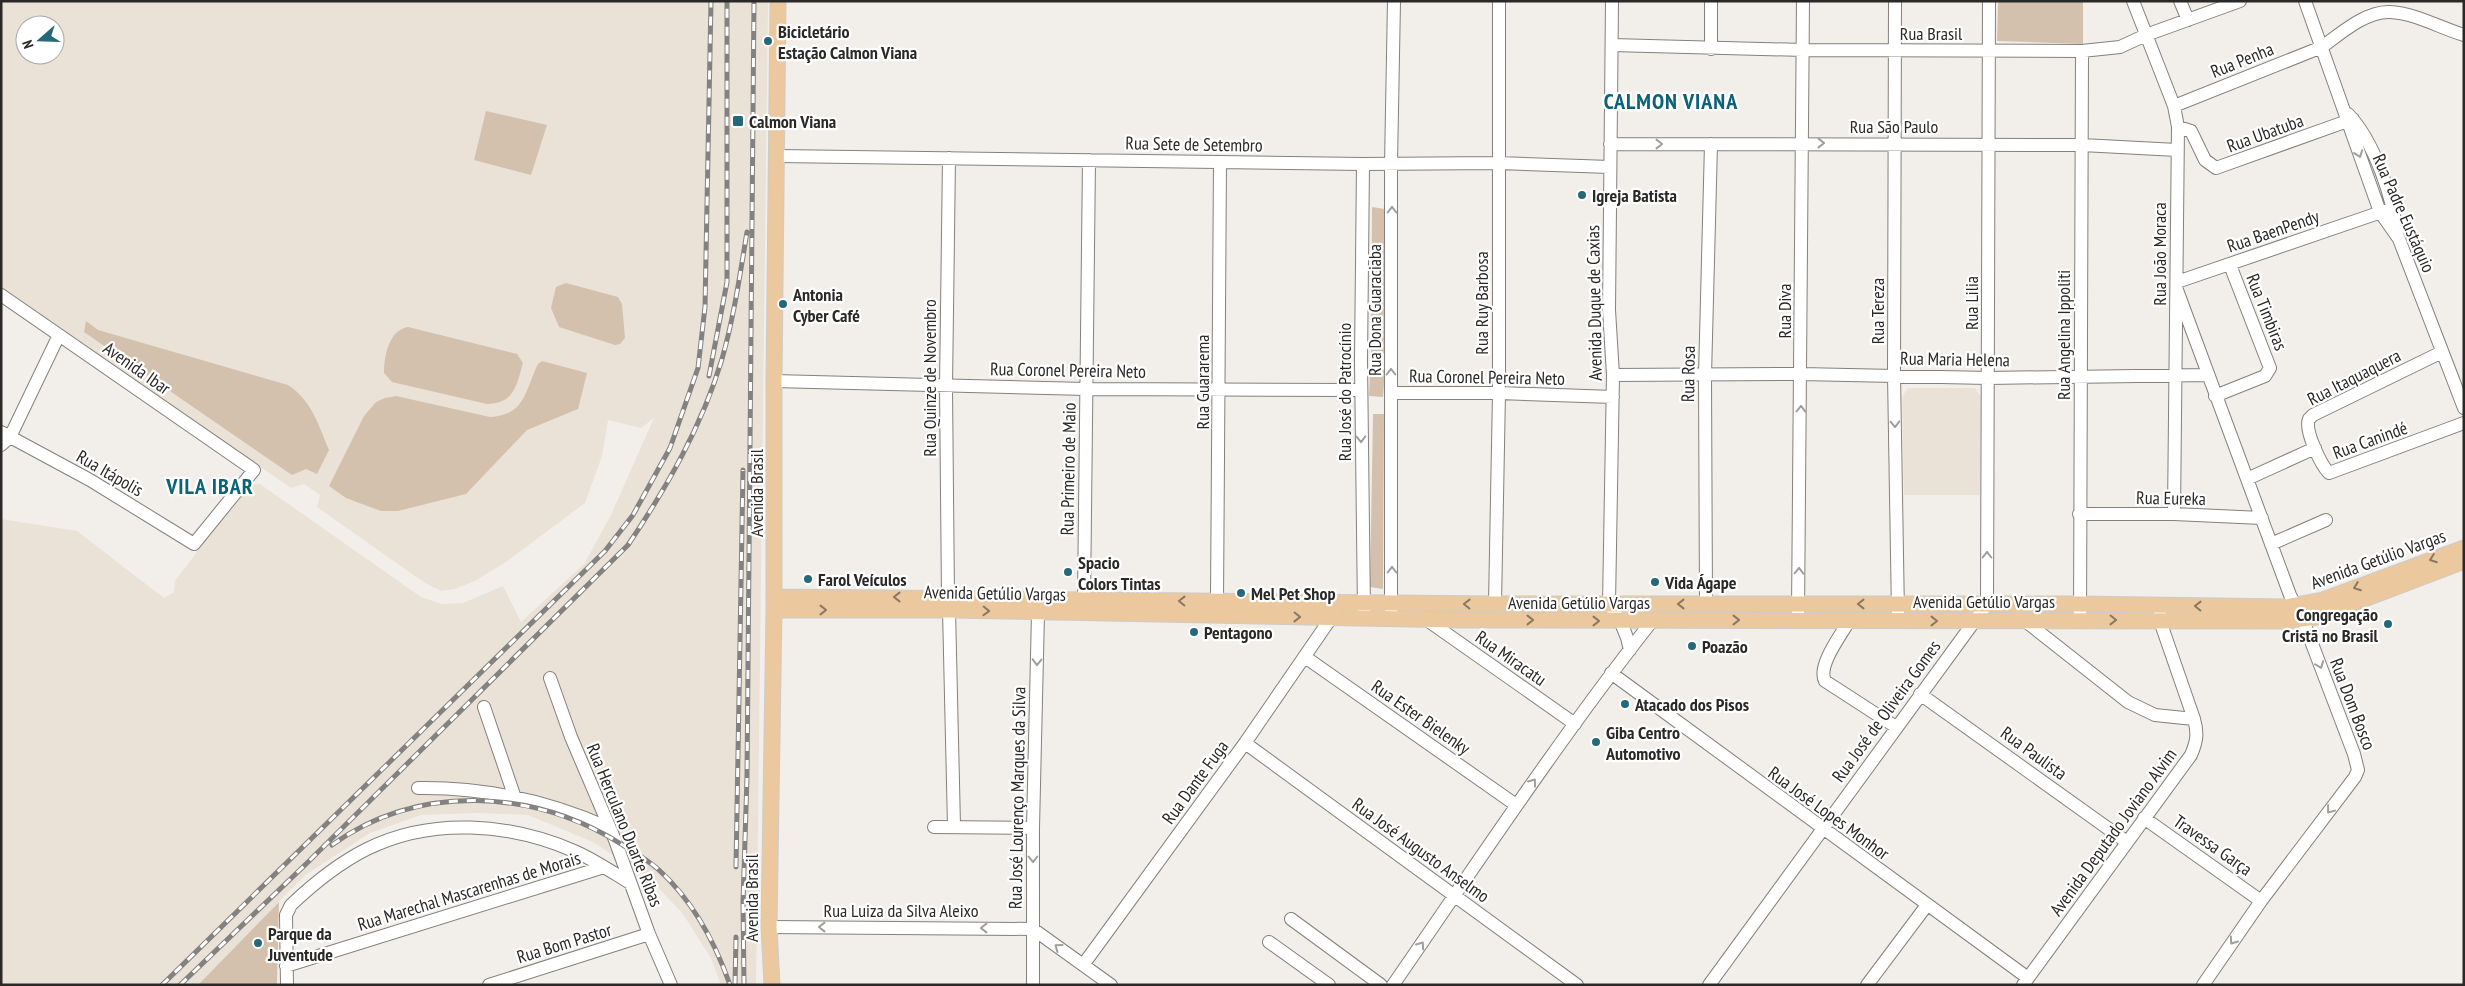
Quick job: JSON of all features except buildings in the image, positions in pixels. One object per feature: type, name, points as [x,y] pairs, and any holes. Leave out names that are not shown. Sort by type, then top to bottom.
[{"type":"main road","name":"Avenida Brasil","points":[[772,985],[769,926],[774,603],[778,1]]},
{"type":"main road","name":"Avenida Getúlio Vargas","points":[[774,603],[949,604],[1084,599],[1495,604],[1987,604],[2160,621],[2300,613],[2323,600],[2464,548]]},
{"type":"main road","name":"Avenida Getúlio Vargas","points":[[949,604],[1038,613],[1427,620],[2024,620],[2080,612],[2160,605],[2327,613],[2464,561]]},
{"type":"main road","points":[[1038,613],[1040,607],[1046,604],[1076,602],[1084,599]]},
{"type":"street","name":"Rua Dona Guaraciaba","points":[[1391,618],[1391,164],[1394,1]]},
{"type":"street","name":"Rua Ruy Barbosa","points":[[1495,604],[1499,393],[1499,1]]},
{"type":"street","name":"Avenida Duque de Caxias","points":[[1610,604],[1613,375],[1608,310],[1612,1]]},
{"type":"street","points":[[1711,1],[1711,48]]},
{"type":"street","name":"Rua Diva","points":[[1798,620],[1803,1]]},
{"type":"street","name":"Rua Tereza","points":[[1895,1],[1894,375],[1898,621]]},
{"type":"street","name":"Rua Lilia","points":[[1987,604],[1989,1]]},
{"type":"street","name":"Rua João Moraca","points":[[2133,1],[2174,106],[2178,127],[2174,514]]},
{"type":"street","points":[[2180,1],[2188,20]]},
{"type":"street","name":"Rua Brasil","points":[[1612,45],[1804,50],[2082,51],[2120,47],[2146,35],[2240,1]]},
{"type":"street","points":[[2305,1],[2343,108],[2372,150],[2393,208],[2399,240]]},
{"type":"street","name":"Rua Penha","points":[[2174,106],[2322,47],[2371,16],[2388,12],[2399,13],[2464,35]]},
{"type":"street","name":"Rua Angelina Ippoliti","points":[[2080,612],[2082,51]]},
{"type":"street","name":"Rua Ubatuba","points":[[2178,127],[2191,131],[2205,160],[2216,168],[2350,120]]},
{"type":"street","name":"Rua Padre Eustáquio","points":[[2350,120],[2380,212],[2399,240],[2442,352],[2459,380],[2464,408]]},
{"type":"street","name":"Rua São Paulo","points":[[1610,144],[2082,144],[2177,150]]},
{"type":"street","name":"Rua Rosa","points":[[1706,605],[1705,376],[1710,144]]},
{"type":"street","name":"Rua Sete de Setembro","points":[[777,156],[1363,164],[1498,163],[1610,167]]},
{"type":"street","name":"Rua Quinze de Novembro","points":[[949,158],[946,386],[954,826]]},
{"type":"street","name":"Rua Primeiro de Maio","points":[[1084,599],[1089,160]]},
{"type":"street","name":"Rua Guararema","points":[[1217,602],[1220,162]]},
{"type":"street","name":"Rua José do Patrocínio","points":[[1363,164],[1361,390],[1364,619]]},
{"type":"street","name":"Rua BaenPendy","points":[[2177,286],[2393,208]]},
{"type":"street","name":"Rua Timbiras","points":[[2215,396],[2265,376],[2270,368],[2230,266]]},
{"type":"street","name":"Rua Dom Bosco","points":[[2177,286],[2207,375],[2290,595],[2300,613],[2354,754],[2358,770],[2261,901],[2203,985]]},
{"type":"street","name":"Avenida Ibar","points":[[1,295],[8,304],[59,335],[254,470]]},
{"type":"street","points":[[4,438],[59,335]]},
{"type":"street","name":"Rua Itaquaquera","points":[[2315,448],[2307,424],[2313,415],[2442,352]]},
{"type":"street","name":"Rua Maria Helena","points":[[1613,375],[1801,374],[1988,378],[2207,375]]},
{"type":"street","name":"Rua Coronel Pereira Neto","points":[[774,381],[1086,389],[1361,390]]},
{"type":"street","name":"Rua Coronel Pereira Neto","points":[[1391,393],[1499,393],[1612,397]]},
{"type":"street","name":"Rua Canindé","points":[[2247,479],[2315,448],[2328,472],[2332,473],[2464,423]]},
{"type":"street","name":"Rua Itápolis","points":[[4,438],[90,480],[194,544],[254,470]]},
{"type":"street","name":"Rua Eureka","points":[[2079,514],[2174,514],[2262,518]]},
{"type":"street","points":[[2271,544],[2326,520]]},
{"type":"street","name":"Rua Dante Fuga","points":[[1082,964],[1245,743],[1331,618],[1336,602]]},
{"type":"street","points":[[1610,604],[1628,638],[1630,650]]},
{"type":"street","name":"Rua José de Oliveira Gomes","points":[[1710,985],[1987,604]]},
{"type":"street","name":"Avenida Deputado Joviano Alvim","points":[[2026,982],[2191,755],[2198,732],[2160,621],[2160,605]]},
{"type":"street","name":"Rua José Lourenço Marques da Silva","points":[[1033,985],[1033,828],[1038,613]]},
{"type":"street","name":"Rua Miracatu","points":[[1427,620],[1575,724]]},
{"type":"street","points":[[2024,620],[2128,702],[2155,715],[2194,719]]},
{"type":"street","points":[[1393,985],[1516,805],[1652,621]]},
{"type":"street","points":[[1848,621],[1823,667],[1822,676],[1825,681],[1896,727]]},
{"type":"street","name":"Rua Ester Bielenky","points":[[1305,657],[1516,805]]},
{"type":"street","name":"Rua José Lopes Monhor","points":[[1611,674],[1926,905],[2026,982]]},
{"type":"street","name":"Rua Herculano Duarte Ribas","points":[[550,678],[571,737],[671,985]]},
{"type":"street","name":"Rua Paulista","points":[[1920,694],[2127,842]]},
{"type":"street","points":[[484,707],[514,795]]},
{"type":"street","name":"Rua José Augusto Anselmo","points":[[1245,743],[1577,985]]},
{"type":"street","points":[[418,788],[469,790],[514,795],[578,814],[609,828]]},
{"type":"street","name":"Travessa Garça","points":[[2144,818],[2261,901]]},
{"type":"street","points":[[287,985],[286,915],[291,905],[342,864],[368,848],[423,831],[461,827],[500,830],[537,837],[574,851],[630,883]]},
{"type":"street","points":[[934,827],[1033,828]]},
{"type":"street","name":"Rua Marechal Mascarenhas de Morais","points":[[286,966],[604,867]]},
{"type":"street","points":[[1867,985],[1926,905]]},
{"type":"street","points":[[1291,919],[1381,985]]},
{"type":"street","name":"Rua Luiza da Silva Aleixo","points":[[769,926],[1033,929]]},
{"type":"street","points":[[1033,929],[1111,985]]},
{"type":"street","name":"Rua Bom Pastor","points":[[488,985],[649,934]]},
{"type":"street","points":[[1269,942],[1329,985]]},
{"type":"shaded area","points":[[1,1],[768,1],[756,985],[721,985],[711,958],[683,914],[652,881],[593,842],[528,815],[478,813],[421,815],[370,833],[304,876],[198,985],[1,984],[1,519],[77,531],[164,598],[174,592],[175,581],[248,485],[260,484],[421,597],[442,604],[463,603],[503,586],[521,622],[584,564],[611,515],[654,418],[641,428],[608,420],[602,456],[585,503],[506,562],[475,581],[455,589],[441,591],[425,583],[317,507],[320,495],[304,484],[291,488],[1,288]]},
{"type":"shaded area","points":[[1998,1],[2083,1],[2083,44],[1997,41]]},
{"type":"shaded area","points":[[486,111],[547,125],[531,175],[474,160]]},
{"type":"shaded area","points":[[1372,207],[1385,209],[1385,354],[1371,354]]},
{"type":"shaded area","points":[[566,283],[618,297],[622,304],[625,338],[620,344],[615,345],[559,327],[551,308],[556,287]]},
{"type":"shaded area","points":[[86,321],[98,330],[288,385],[309,406],[318,422],[329,450],[317,474],[306,469],[292,475],[84,332]]},
{"type":"shaded area","points":[[408,327],[517,354],[523,363],[513,392],[503,400],[487,404],[392,382],[384,373],[389,345],[396,333]]},
{"type":"shaded area","points":[[542,361],[587,373],[578,409],[527,430],[466,494],[398,511],[381,511],[346,498],[329,486],[364,416],[376,402],[396,396],[490,417],[502,415],[511,412],[518,406],[527,392],[538,364]]},
{"type":"shaded area","points":[[1385,369],[1383,397],[1369,396],[1370,370]]},
{"type":"shaded area","points":[[1908,388],[1975,388],[1981,397],[1980,495],[1904,495],[1902,397]]},
{"type":"shaded area","points":[[1373,414],[1384,414],[1383,589],[1370,587]]},
{"type":"shaded area","name":"Parque da Juventude","points":[[279,902],[277,985],[198,985]]},
{"type":"railway","points":[[162,985],[605,551],[633,515],[670,448],[698,368],[705,307],[711,1]]},
{"type":"railway","points":[[709,376],[727,282],[727,1]]},
{"type":"railway","points":[[744,985],[743,902],[747,777],[754,1]]},
{"type":"railway","points":[[180,985],[306,864],[628,545],[670,478],[694,432],[714,384],[730,327],[747,232]]},
{"type":"railway","points":[[736,867],[743,470]]},
{"type":"railway","points":[[332,845],[366,825],[401,811],[438,803],[476,801],[514,804],[551,812],[587,826],[621,844],[646,859],[659,870],[682,895],[702,923],[730,985]]},
{"type":"railway","points":[[735,985],[736,937]]},
{"type":"place","name":"Bicicletário Estação Calmon Viana","points":[[768,41]]},
{"type":"place","name":"Calmon Viana","points":[[738,121]]},
{"type":"place","name":"Igreja Batista","points":[[1582,195]]},
{"type":"place","name":"Antonia Cyber Café","points":[[783,304]]},
{"type":"place","name":"Spacio Colors Tintas","points":[[1068,572]]},
{"type":"place","name":"Farol Veículos","points":[[808,579]]},
{"type":"place","name":"Vida Ágape","points":[[1655,582]]},
{"type":"place","name":"Mel Pet Shop","points":[[1241,593]]},
{"type":"place","name":"Congregação Cristã no Brasil","points":[[2388,624]]},
{"type":"place","name":"Pentagono","points":[[1194,632]]},
{"type":"place","name":"Poazão","points":[[1692,646]]},
{"type":"place","name":"Atacado dos Pisos","points":[[1625,704]]},
{"type":"place","name":"Giba Centro Automotivo","points":[[1596,742]]},
{"type":"place","name":"Parque da Juventude","points":[[258,943]]},
{"type":"district","name":"CALMON VIANA","points":[[1671,101]]},
{"type":"district","name":"VILA IBAR","points":[[210,486]]}]
